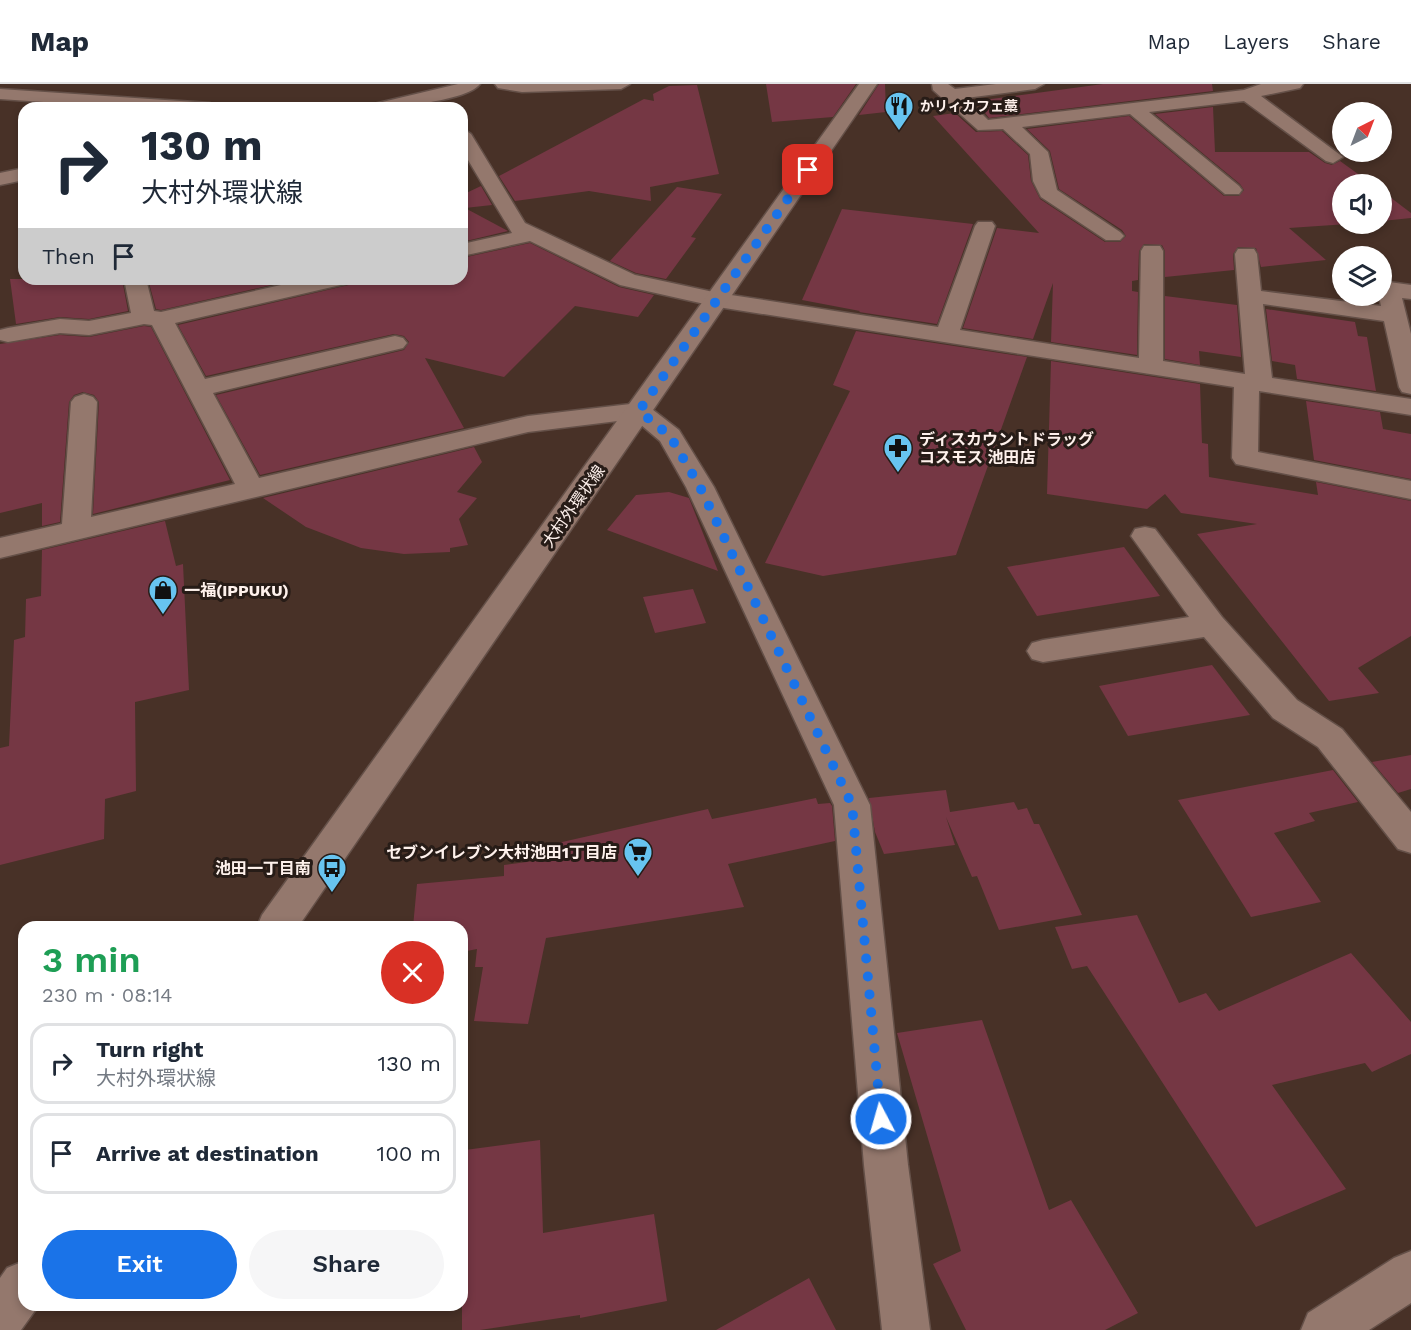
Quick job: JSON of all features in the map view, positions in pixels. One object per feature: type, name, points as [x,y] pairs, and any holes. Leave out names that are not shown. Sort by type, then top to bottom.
[{"type":"street","points":[[404,102],[471,84]]},
{"type":"street","points":[[504,84],[522,87],[621,84]]},
{"type":"street","name":"大村外環状線","points":[[280,921],[868,84]]},
{"type":"street","points":[[936,84],[952,95],[984,126],[1136,110],[1248,95],[1262,89],[1294,84]]},
{"type":"street","points":[[952,95],[1035,84]]},
{"type":"street","points":[[0,94],[120,102]]},
{"type":"street","points":[[1248,95],[1332,156]]},
{"type":"street","points":[[1136,110],[1232,190]]},
{"type":"street","points":[[1007,123],[1039,152],[1043,181],[1048,193],[1113,236]]},
{"type":"street","points":[[470,162],[517,227],[628,280],[718,300],[1411,407]]},
{"type":"street","points":[[0,179],[18,175]]},
{"type":"street","points":[[947,335],[985,226]]},
{"type":"street","points":[[468,249],[531,235]]},
{"type":"street","points":[[1150,367],[1152,251]]},
{"type":"street","points":[[1246,254],[1254,382],[1245,458],[1411,490]]},
{"type":"street","points":[[138,285],[153,318],[251,488]]},
{"type":"street","points":[[8,335],[60,326],[89,328],[153,318],[309,285]]},
{"type":"street","points":[[1411,292],[1389,289],[1411,387]]},
{"type":"street","points":[[1250,296],[1395,315]]},
{"type":"street","points":[[196,389],[395,343]]},
{"type":"street","points":[[76,529],[84,402]]},
{"type":"street","points":[[0,548],[528,424],[639,411],[670,436],[700,487],[852,805],[886,1165],[906,1330]]},
{"type":"street","points":[[1145,536],[1211,625],[1284,710],[1330,738],[1411,838]]},
{"type":"street","points":[[1043,651],[1211,625]]},
{"type":"street","points":[[1325,1330],[1411,1275]]},
{"type":"street","points":[[0,1319],[18,1294]]},
{"type":"building","points":[[766,84],[856,84],[833,117],[772,122]]},
{"type":"building","points":[[879,84],[885,84],[886,112],[859,115]]},
{"type":"building","points":[[1103,84],[1212,84],[1213,91],[989,118],[976,101]]},
{"type":"building","points":[[697,85],[719,174],[650,187],[651,201],[589,191],[515,201],[499,176],[644,99],[654,101],[653,94],[669,86]]},
{"type":"building","points":[[1213,107],[1215,152],[1309,152],[1325,163],[1332,165],[1341,162],[1358,174],[1332,174],[1332,225],[1289,228],[1326,260],[1261,267],[1256,248],[1238,247],[1233,254],[1234,270],[1165,277],[1165,251],[1162,245],[1144,244],[1139,251],[1138,280],[1132,281],[1132,291],[1138,292],[1137,355],[1051,342],[1053,283],[1033,339],[963,328],[997,228],[1039,233],[933,116],[955,113],[976,132],[1002,131],[1028,155],[1031,181],[1040,199],[1105,242],[1120,242],[1126,236],[1122,230],[1059,189],[1050,151],[1027,129],[1129,116],[1224,196],[1239,196],[1244,190],[1240,184],[1155,114]]},
{"type":"building","points":[[481,186],[492,205],[468,208],[468,192]]},
{"type":"building","points":[[677,187],[722,194],[691,237],[696,238],[666,279],[636,273],[610,261]]},
{"type":"building","points":[[1392,199],[1411,213],[1411,218],[1392,220]]},
{"type":"building","points":[[842,209],[973,224],[937,324],[859,312],[802,300]]},
{"type":"building","points":[[468,210],[508,231],[468,241]]},
{"type":"building","points":[[530,243],[619,287],[654,295],[638,317],[575,306],[504,377],[425,358],[464,428],[260,475],[216,395],[404,350],[409,342],[404,336],[394,334],[206,376],[178,325],[348,285],[468,285],[468,257]]},
{"type":"building","points":[[10,279],[18,279],[18,285],[123,285],[128,311],[89,319],[60,317],[16,324]]},
{"type":"building","points":[[150,285],[271,285],[161,310],[156,309]]},
{"type":"building","points":[[1165,296],[1237,305],[1241,357],[1199,351],[1200,365],[1165,359]]},
{"type":"building","points":[[1266,309],[1355,322],[1358,336],[1367,337],[1376,391],[1297,379],[1295,365],[1272,361]]},
{"type":"building","points":[[144,326],[151,327],[230,480],[93,514],[99,402],[94,395],[83,392],[74,395],[69,402],[60,522],[42,526],[42,503],[0,513],[0,344],[60,335],[89,337]]},
{"type":"building","name":"ディスカウントドラッグ コスモス 池田店","points":[[856,331],[1027,357],[956,555],[823,576],[765,563],[850,391],[833,385]]},
{"type":"building","points":[[1051,361],[1200,384],[1202,443],[1208,444],[1209,477],[1318,495],[1316,482],[1411,501],[1411,636],[1358,668],[1379,693],[1329,701],[1197,534],[1257,524],[1181,513],[1165,494],[1147,509],[1047,494]]},
{"type":"building","points":[[1306,401],[1380,412],[1383,429],[1411,434],[1411,479],[1314,460]]},
{"type":"building","points":[[474,447],[482,462],[457,492],[477,498],[459,519],[468,545],[450,548],[450,552],[404,554],[361,548],[306,527],[263,498]]},
{"type":"building","points":[[669,492],[689,498],[718,571],[607,530],[636,495]]},
{"type":"building","points":[[165,521],[176,566],[183,564],[189,690],[135,702],[136,791],[105,799],[104,839],[0,865],[0,748],[9,746],[14,640],[25,637],[26,599],[41,596],[42,550]]},
{"type":"building","points":[[1124,547],[1160,596],[1037,616],[1007,567]]},
{"type":"building","points":[[693,589],[706,623],[655,633],[643,597]]},
{"type":"building","points":[[1212,665],[1250,715],[1128,736],[1099,686]]},
{"type":"building","points":[[1411,755],[1411,789],[1398,793],[1372,762]]},
{"type":"building","points":[[1333,770],[1358,802],[1309,813],[1315,821],[1274,833],[1321,902],[1251,917],[1178,800]]},
{"type":"building","points":[[946,790],[950,812],[1014,802],[1018,810],[1027,808],[1034,824],[1039,824],[1082,915],[999,930],[977,876],[972,877],[946,817],[955,845],[884,854],[875,832],[869,798]]},
{"type":"building","points":[[816,798],[818,804],[830,803],[832,806],[835,841],[728,864],[744,907],[546,938],[528,1024],[474,1021],[483,967],[475,967],[477,949],[468,951],[468,921],[414,921],[417,884],[504,876],[504,865],[541,860],[540,847],[708,809],[712,819]]},
{"type":"building","points":[[1137,915],[1179,1003],[1206,993],[1219,1011],[1351,953],[1411,1022],[1411,1054],[1372,1072],[1365,1063],[1272,1085],[1346,1189],[1256,1227],[1087,966],[1072,969],[1055,927]]},
{"type":"building","points":[[982,1020],[1049,1210],[1071,1200],[1138,1313],[1105,1330],[966,1330],[933,1264],[961,1251],[897,1033]]},
{"type":"building","points":[[540,1140],[543,1233],[654,1214],[667,1301],[580,1318],[580,1315],[480,1330],[462,1330],[462,1311],[468,1311],[468,1150]]},
{"type":"building","points":[[809,1278],[836,1330],[716,1330]]},
{"type":"place","name":"かリィカフェ藁","points":[[899,132]]},
{"type":"place","name":"ディスカウントドラッグ コスモス 池田店","points":[[898,474]]},
{"type":"place","name":"一福(IPPUKU)","points":[[163,616]]},
{"type":"place","name":"セブンイレブン大村池田1丁目店","points":[[638,878]]},
{"type":"place","name":"池田一丁目南","points":[[332,894]]},
{"type":"route","points":[[808,170],[639,411],[670,436],[700,487],[852,805],[860,914],[881,1119]]}]
